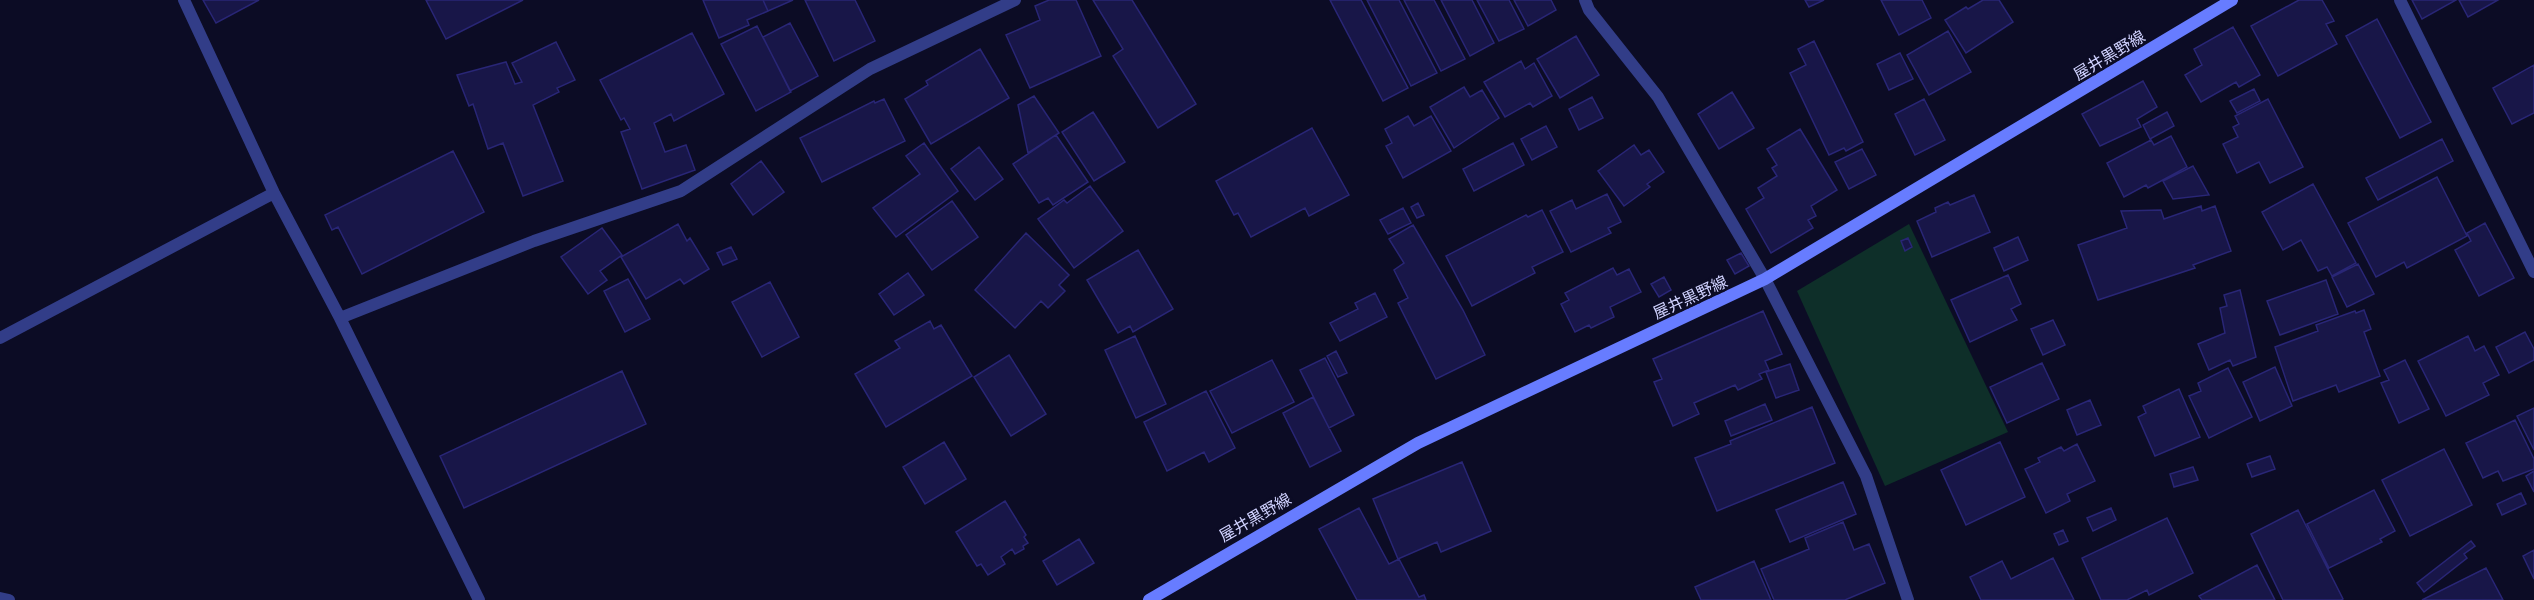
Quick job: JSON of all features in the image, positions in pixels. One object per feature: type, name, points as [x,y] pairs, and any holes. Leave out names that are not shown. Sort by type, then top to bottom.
[{"type":"main road","name":"屋井黒野線","points":[[1149,600],[1418,443],[1765,279],[2232,0]]},
{"type":"street","points":[[184,0],[274,193],[340,318],[479,600]]},
{"type":"street","points":[[340,318],[534,241],[681,191],[870,69],[1016,0]]},
{"type":"street","points":[[1585,0],[1589,10],[1658,97],[1765,279],[1866,476],[1908,600]]},
{"type":"street","points":[[2400,0],[2534,272]]},
{"type":"street","points":[[0,338],[274,193]]},
{"type":"street","points":[[0,598],[9,600]]},
{"type":"green space","points":[[1909,224],[2008,432],[1885,486],[1797,291]]},
{"type":"building","points":[[203,0],[259,0],[216,23]]},
{"type":"building","points":[[426,0],[523,0],[446,39]]},
{"type":"building","points":[[703,0],[763,0],[768,11],[747,20],[749,25],[719,38]]},
{"type":"building","points":[[763,0],[793,0],[768,11]]},
{"type":"building","points":[[805,0],[855,0],[875,41],[834,61]]},
{"type":"building","points":[[1049,0],[1076,0],[1101,56],[1030,88],[1006,35],[1040,20],[1035,6]]},
{"type":"building","points":[[1093,0],[1132,0],[1196,104],[1158,128],[1113,56],[1123,49]]},
{"type":"building","points":[[1330,0],[1361,0],[1408,88],[1383,101]]},
{"type":"building","points":[[1367,0],[1399,0],[1437,73],[1411,86]]},
{"type":"building","points":[[1404,0],[1434,0],[1465,59],[1441,71]]},
{"type":"building","points":[[1441,0],[1472,0],[1494,43],[1470,56]]},
{"type":"building","points":[[1477,0],[1509,0],[1524,29],[1499,41]]},
{"type":"building","points":[[1514,0],[1551,0],[1556,10],[1528,26]]},
{"type":"building","points":[[1805,0],[1824,0],[1809,7]]},
{"type":"building","points":[[1881,0],[1922,0],[1931,18],[1899,35]]},
{"type":"building","points":[[1983,0],[1999,0],[2013,22],[1966,53],[1945,20]]},
{"type":"building","points":[[2299,0],[2322,0],[2334,21],[2326,24],[2337,44],[2278,76],[2251,26]]},
{"type":"building","points":[[2412,0],[2456,0],[2422,19]]},
{"type":"building","points":[[2459,0],[2498,0],[2468,17]]},
{"type":"building","points":[[2377,19],[2431,122],[2400,138],[2346,36]]},
{"type":"building","points":[[790,23],[818,76],[790,91],[763,37]]},
{"type":"building","points":[[757,26],[791,92],[756,111],[721,44]]},
{"type":"building","points":[[2233,27],[2260,75],[2239,87],[2236,82],[2201,102],[2185,75],[2202,65],[2194,49]]},
{"type":"building","points":[[1948,31],[1971,72],[1929,95],[1907,55]]},
{"type":"building","points":[[692,33],[724,94],[674,121],[671,114],[654,123],[665,152],[686,145],[695,170],[642,189],[621,132],[630,129],[624,118],[621,120],[600,80]]},
{"type":"building","points":[[1576,36],[1599,75],[1560,98],[1537,59]]},
{"type":"building","points":[[1814,41],[1863,142],[1846,151],[1844,148],[1829,155],[1790,73],[1806,65],[1798,49]]},
{"type":"building","points":[[556,42],[575,80],[557,88],[559,92],[533,105],[563,181],[523,196],[503,143],[488,149],[473,104],[469,106],[457,75],[506,62],[515,84],[522,82],[512,63]]},
{"type":"building","points":[[980,49],[1009,98],[931,144],[905,99],[928,85],[926,81]]},
{"type":"building","points":[[1900,53],[1913,79],[1889,90],[1877,64]]},
{"type":"building","points":[[1521,61],[1525,69],[1534,63],[1552,96],[1533,107],[1530,103],[1505,117],[1484,82]]},
{"type":"building","points":[[2534,65],[2534,113],[2512,124],[2493,88]]},
{"type":"building","points":[[2143,81],[2157,107],[2137,119],[2141,127],[2100,146],[2082,114]]},
{"type":"building","points":[[1464,87],[1470,97],[1482,90],[1499,118],[1454,148],[1430,107]]},
{"type":"building","points":[[2254,89],[2260,101],[2237,113],[2230,101]]},
{"type":"building","points":[[1732,92],[1754,128],[1719,149],[1698,114]]},
{"type":"building","points":[[1034,96],[1059,133],[1028,153],[1018,105]]},
{"type":"building","points":[[1592,97],[1603,118],[1579,130],[1569,109]]},
{"type":"building","points":[[884,99],[905,141],[822,182],[800,138],[874,101],[875,103]]},
{"type":"building","points":[[1924,99],[1945,140],[1915,155],[1895,114]]},
{"type":"building","points":[[2268,99],[2303,167],[2270,183],[2259,162],[2237,173],[2223,144],[2238,137],[2233,127],[2239,124],[2235,116]]},
{"type":"building","points":[[1093,112],[1125,162],[1094,181],[1062,132]]},
{"type":"building","points":[[2167,112],[2174,126],[2150,139],[2143,125]]},
{"type":"building","points":[[1408,116],[1414,126],[1431,116],[1451,151],[1403,178],[1386,146],[1392,143],[1385,129]]},
{"type":"building","points":[[1546,126],[1557,147],[1532,160],[1521,139]]},
{"type":"building","points":[[1312,128],[1349,195],[1309,216],[1305,208],[1251,237],[1238,213],[1234,215],[1216,181]]},
{"type":"building","points":[[1800,129],[1837,190],[1811,206],[1816,216],[1808,220],[1813,228],[1771,253],[1746,209],[1764,198],[1758,188],[1777,176],[1772,168],[1777,165],[1767,149]]},
{"type":"building","points":[[1056,135],[1088,182],[1053,205],[1048,198],[1039,203],[1013,164]]},
{"type":"building","points":[[2171,136],[2187,167],[2148,188],[2146,185],[2124,197],[2107,163],[2151,140],[2154,145]]},
{"type":"building","points":[[2442,139],[2453,161],[2378,200],[2366,178]]},
{"type":"building","points":[[924,143],[958,191],[896,237],[873,208],[920,174],[906,156]]},
{"type":"building","points":[[1513,143],[1524,165],[1474,191],[1463,169]]},
{"type":"building","points":[[1634,145],[1641,155],[1649,150],[1664,172],[1647,184],[1650,187],[1624,206],[1598,171]]},
{"type":"building","points":[[979,147],[1003,179],[975,200],[951,169]]},
{"type":"building","points":[[1862,149],[1876,175],[1849,189],[1835,162]]},
{"type":"building","points":[[453,151],[484,212],[362,274],[338,227],[332,230],[325,215]]},
{"type":"building","points":[[761,161],[784,192],[753,215],[731,184]]},
{"type":"building","points":[[2193,166],[2209,195],[2173,199],[2163,181]]},
{"type":"building","points":[[2437,177],[2467,236],[2407,268],[2404,262],[2376,277],[2348,223]]},
{"type":"building","points":[[2313,184],[2356,263],[2332,276],[2327,267],[2318,271],[2301,240],[2283,250],[2262,212]]},
{"type":"building","points":[[1090,186],[1123,231],[1074,268],[1038,219],[1064,200],[1067,203]]},
{"type":"building","points":[[1607,194],[1621,222],[1608,228],[1611,233],[1571,252],[1550,211],[1572,200],[1576,209]]},
{"type":"building","points":[[1974,195],[1990,232],[1932,257],[1917,221],[1936,212],[1935,208],[1948,202],[1950,205]]},
{"type":"building","points":[[952,201],[978,237],[932,270],[906,235]]},
{"type":"building","points":[[1418,203],[1424,215],[1417,218],[1411,207]]},
{"type":"building","points":[[2201,206],[2202,211],[2215,206],[2231,251],[2193,265],[2195,268],[2098,300],[2078,245],[2127,228],[2121,211],[2161,210],[2164,219]]},
{"type":"building","points":[[1403,208],[1411,223],[1388,234],[1380,220]]},
{"type":"building","points":[[1542,210],[1563,252],[1532,267],[1535,273],[1472,306],[1446,256],[1526,215],[1528,217]]},
{"type":"building","points":[[2485,223],[2514,278],[2479,296],[2455,250],[2471,241],[2467,233]]},
{"type":"building","points":[[678,224],[687,241],[690,238],[709,269],[684,284],[680,279],[646,299],[621,257]]},
{"type":"building","points":[[1413,225],[1463,310],[1485,355],[1436,379],[1398,303],[1408,298],[1394,270],[1404,263],[1389,239]]},
{"type":"building","points":[[602,228],[622,255],[600,271],[607,280],[588,294],[561,257]]},
{"type":"building","points":[[1026,233],[1069,275],[1059,285],[1065,291],[1048,308],[1041,301],[1015,328],[975,290]]},
{"type":"building","points":[[2018,237],[2028,260],[2004,271],[1994,248]]},
{"type":"building","points":[[1908,238],[1912,247],[1905,251],[1901,241]]},
{"type":"building","points":[[731,247],[737,259],[723,265],[717,253]]},
{"type":"building","points":[[1138,250],[1173,309],[1133,332],[1130,326],[1118,333],[1087,280]]},
{"type":"building","points":[[1741,253],[1749,266],[1735,274],[1727,260]]},
{"type":"building","points":[[2358,264],[2374,294],[2347,307],[2332,277]]},
{"type":"building","points":[[1613,268],[1617,275],[1629,269],[1641,292],[1610,307],[1614,317],[1591,328],[1589,325],[1575,332],[1561,304],[1569,300],[1565,293]]},
{"type":"building","points":[[908,273],[924,295],[894,315],[879,294]]},
{"type":"building","points":[[2008,275],[2021,304],[2011,309],[2017,320],[1970,342],[1951,300]]},
{"type":"building","points":[[1664,277],[1671,290],[1659,297],[1651,284]]},
{"type":"building","points":[[628,279],[650,319],[625,332],[604,291]]},
{"type":"building","points":[[2326,280],[2338,314],[2280,335],[2267,301]]},
{"type":"building","points":[[770,282],[799,337],[762,357],[732,302]]},
{"type":"building","points":[[2240,290],[2256,357],[2233,366],[2230,360],[2209,370],[2198,344],[2225,333],[2220,308],[2227,306],[2224,295]]},
{"type":"building","points":[[1375,293],[1387,317],[1340,341],[1330,323],[1358,309],[1355,303]]},
{"type":"building","points":[[2364,310],[2371,329],[2364,332],[2380,376],[2339,392],[2336,385],[2293,401],[2275,347],[2318,331],[2316,325]]},
{"type":"building","points":[[1763,311],[1782,354],[1765,361],[1769,370],[1759,374],[1762,379],[1738,390],[1735,385],[1694,403],[1699,414],[1673,426],[1654,382],[1662,379],[1653,359]]},
{"type":"building","points":[[2053,320],[2065,345],[2043,355],[2031,329]]},
{"type":"building","points":[[930,321],[934,329],[941,325],[972,376],[886,427],[855,374],[900,348],[895,341]]},
{"type":"building","points":[[2525,332],[2534,349],[2534,360],[2509,373],[2496,347]]},
{"type":"building","points":[[1135,336],[1166,404],[1136,418],[1105,350]]},
{"type":"building","points":[[2468,336],[2475,351],[2484,346],[2499,375],[2483,383],[2489,395],[2446,416],[2418,361]]},
{"type":"building","points":[[1336,351],[1347,373],[1338,377],[1327,356]]},
{"type":"building","points":[[1009,355],[1046,414],[1011,436],[974,377]]},
{"type":"building","points":[[1325,358],[1354,415],[1329,428],[1300,370]]},
{"type":"building","points":[[1272,360],[1294,402],[1232,433],[1210,391]]},
{"type":"building","points":[[2405,360],[2429,409],[2399,423],[2381,383],[2389,380],[2384,370]]},
{"type":"building","points":[[2042,363],[2059,399],[2007,423],[1990,387]]},
{"type":"building","points":[[1790,364],[1799,390],[1776,398],[1766,372]]},
{"type":"building","points":[[2275,367],[2292,406],[2260,421],[2243,382]]},
{"type":"building","points":[[2228,368],[2252,417],[2209,438],[2189,396],[2201,391],[2198,383]]},
{"type":"building","points":[[622,371],[646,424],[464,508],[440,456]]},
{"type":"building","points":[[2179,389],[2200,437],[2155,456],[2138,417],[2146,413],[2143,406]]},
{"type":"building","points":[[1206,391],[1235,448],[1209,462],[1204,452],[1167,471],[1144,422]]},
{"type":"building","points":[[1313,397],[1341,451],[1310,467],[1283,413]]},
{"type":"building","points":[[2090,400],[2101,425],[2077,435],[2067,410]]},
{"type":"building","points":[[1765,404],[1772,420],[1731,436],[1725,421]]},
{"type":"building","points":[[1812,407],[1835,463],[1717,511],[1695,458]]},
{"type":"building","points":[[2534,408],[2534,450],[2517,416]]},
{"type":"building","points":[[2515,420],[2534,459],[2534,469],[2503,481],[2498,471],[2483,478],[2466,443]]},
{"type":"building","points":[[944,442],[966,479],[925,504],[903,467]]},
{"type":"building","points":[[2000,442],[2025,497],[1966,525],[1941,470]]},
{"type":"building","points":[[2077,444],[2095,481],[2067,494],[2070,501],[2046,513],[2025,469],[2040,462],[2038,458],[2061,447],[2064,451]]},
{"type":"building","points":[[2444,449],[2472,505],[2410,536],[2382,480]]},
{"type":"building","points":[[2270,456],[2275,469],[2252,477],[2247,464]]},
{"type":"building","points":[[1462,462],[1491,531],[1441,552],[1437,542],[1398,559],[1373,499]]},
{"type":"building","points":[[2193,467],[2198,480],[2174,487],[2170,474]]},
{"type":"building","points":[[2534,471],[2534,492],[2526,476]]},
{"type":"building","points":[[1843,482],[1856,514],[1790,542],[1776,510]]},
{"type":"building","points":[[2374,490],[2395,531],[2380,539],[2382,542],[2329,568],[2307,524]]},
{"type":"building","points":[[2521,493],[2526,504],[2502,515],[2497,504]]},
{"type":"building","points":[[1005,501],[1026,535],[1024,537],[1028,543],[1023,546],[1024,549],[1015,554],[1012,549],[1001,557],[1005,564],[988,575],[981,564],[977,566],[956,532]]},
{"type":"building","points":[[1359,508],[1389,564],[1399,559],[1419,597],[1424,595],[1426,600],[1357,600],[1319,529]]},
{"type":"building","points":[[2111,508],[2116,520],[2093,531],[2087,518]]},
{"type":"building","points":[[2298,510],[2343,599],[2341,600],[2283,600],[2251,534]]},
{"type":"building","points":[[2167,518],[2193,573],[2149,595],[2147,590],[2127,600],[2101,600],[2082,558]]},
{"type":"building","points":[[1843,522],[1854,550],[1869,544],[1885,583],[1845,600],[1774,600],[1761,569],[1809,549],[1805,538]]},
{"type":"building","points":[[2063,530],[2068,541],[2059,545],[2054,534]]},
{"type":"building","points":[[1079,539],[1094,563],[1057,585],[1043,561]]},
{"type":"building","points":[[2471,541],[2475,546],[2464,554],[2467,558],[2424,592],[2417,583]]},
{"type":"building","points":[[2534,550],[2534,579],[2523,556]]},
{"type":"building","points":[[2053,558],[2074,600],[1981,600],[1970,577],[2002,561],[2011,579]]},
{"type":"building","points":[[1754,561],[1771,600],[1701,600],[1695,587]]},
{"type":"building","points":[[2257,565],[2275,600],[2202,600],[2199,596]]},
{"type":"building","points":[[2486,568],[2503,600],[2422,600]]}]
